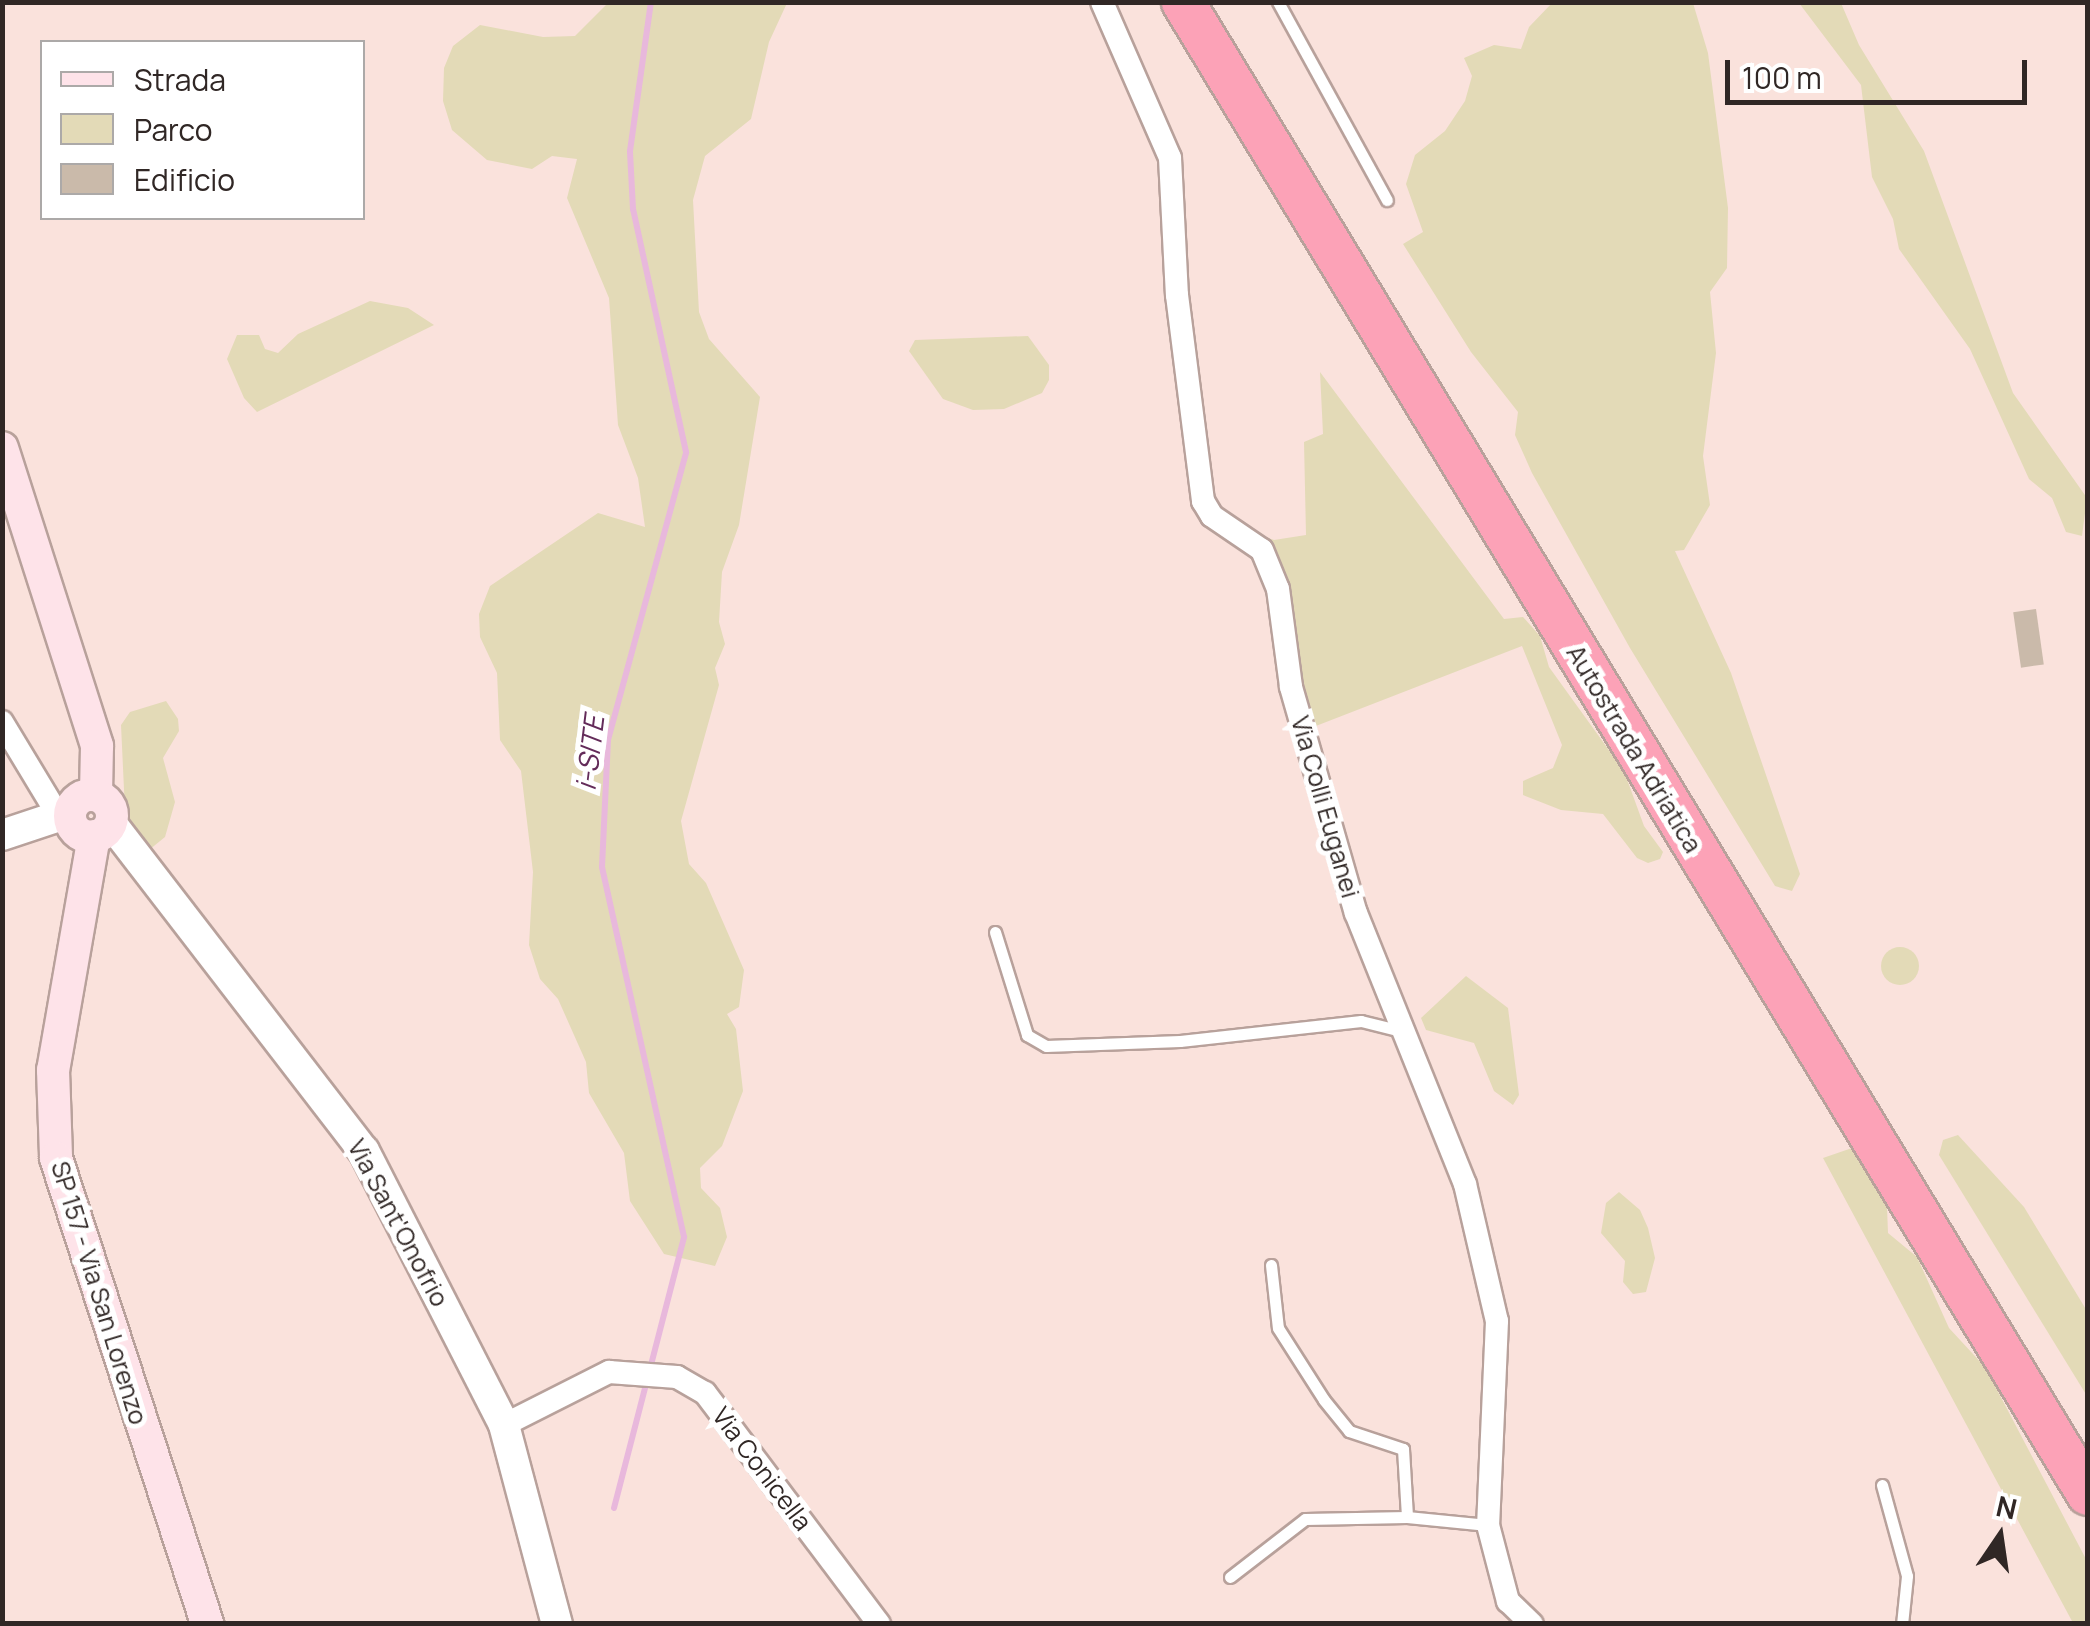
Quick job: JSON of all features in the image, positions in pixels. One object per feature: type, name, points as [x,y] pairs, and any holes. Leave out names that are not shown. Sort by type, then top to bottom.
[{"type":"highway","name":"Autostrada Adriatica","points":[[1183,2],[2088,1494]]},
{"type":"highway","name":"Autostrada Adriatica","points":[[1214,2],[2088,1441]]},
{"type":"main road","name":"SP 157 - Via San Lorenzo","points":[[2,448],[97,746],[53,1070],[56,1158],[207,1624]]},
{"type":"street","name":"Via Colli Euganei","points":[[1102,2],[1170,158],[1177,295],[1203,501],[1212,516],[1262,550],[1278,588],[1308,756],[1356,913],[1465,1184],[1496,1321],[1488,1525],[1508,1601],[1532,1624]]},
{"type":"street","points":[[2,722],[86,816],[2,835]]},
{"type":"street","name":"Via Sant'Onofrio","points":[[86,816],[364,1152],[504,1425],[557,1624]]},
{"type":"street","name":"Via Conicella","points":[[504,1425],[609,1372],[638,1370],[682,1380],[706,1393],[880,1624]]},
{"type":"lane","points":[[1278,2],[1386,200]]},
{"type":"lane","points":[[995,932],[1026,1035],[1046,1046],[1180,1041],[1361,1021],[1405,1032]]},
{"type":"lane","points":[[1271,1265],[1278,1328],[1324,1400],[1349,1431],[1403,1449],[1407,1517]]},
{"type":"lane","points":[[1882,1486],[1907,1576],[1902,1624]]},
{"type":"lane","points":[[1230,1577],[1305,1520],[1407,1517],[1488,1525]]},
{"type":"green space","points":[[608,3],[787,3],[769,42],[751,119],[705,156],[693,200],[699,312],[709,339],[760,397],[739,525],[722,572],[719,622],[725,644],[715,668],[719,685],[681,821],[689,864],[706,883],[744,970],[739,1007],[727,1014],[736,1029],[743,1091],[722,1146],[700,1168],[701,1188],[720,1208],[727,1237],[715,1266],[664,1254],[630,1201],[624,1153],[589,1093],[586,1062],[558,999],[540,979],[529,945],[533,872],[521,771],[500,740],[497,673],[480,637],[479,614],[490,586],[598,513],[645,527],[638,478],[618,425],[609,298],[567,198],[577,159],[552,156],[532,169],[487,160],[452,130],[443,101],[444,68],[453,46],[480,25],[543,37],[575,36]]},
{"type":"green space","points":[[1552,3],[1693,3],[1708,53],[1728,208],[1727,268],[1710,292],[1716,353],[1703,456],[1710,505],[1684,550],[1675,551],[1731,673],[1800,874],[1792,891],[1775,886],[1630,648],[1532,473],[1515,435],[1518,412],[1471,352],[1403,244],[1423,232],[1406,184],[1415,155],[1445,131],[1465,101],[1472,76],[1464,58],[1494,45],[1521,49],[1529,27]]},
{"type":"green space","points":[[1799,3],[1841,3],[1859,45],[1924,151],[2013,393],[2087,498],[2082,536],[2066,532],[2052,498],[2029,479],[1970,349],[1899,249],[1893,219],[1872,177],[1861,85]]},
{"type":"green space","points":[[370,301],[408,308],[434,325],[257,412],[244,398],[227,359],[237,335],[259,335],[265,349],[278,353],[298,334]]},
{"type":"green space","points":[[1028,336],[1049,365],[1049,380],[1042,393],[1004,409],[973,410],[943,399],[909,351],[915,340]]},
{"type":"green space","points":[[1320,372],[1504,619],[1523,617],[1540,636],[1549,667],[1624,771],[1644,826],[1663,852],[1660,859],[1648,863],[1637,858],[1603,814],[1561,810],[1523,795],[1523,781],[1553,768],[1562,745],[1522,646],[1303,731],[1285,581],[1260,535],[1274,540],[1306,535],[1304,442],[1323,434]]},
{"type":"green space","points":[[166,701],[178,719],[179,731],[163,758],[175,802],[165,837],[149,850],[125,811],[121,725],[130,712]]},
{"type":"green space","points":[[1900,947],[1913,953],[1919,966],[1913,979],[1900,985],[1887,979],[1881,966],[1887,953]]},
{"type":"green space","points":[[1466,976],[1508,1008],[1519,1095],[1513,1105],[1494,1091],[1474,1043],[1426,1030],[1421,1018]]},
{"type":"green space","points":[[1958,1135],[2024,1207],[2087,1311],[2087,1396],[1939,1155],[1943,1140]]},
{"type":"green space","points":[[1852,1148],[1887,1207],[1888,1233],[1917,1257],[1949,1328],[1985,1367],[2087,1561],[2087,1623],[2073,1623],[1823,1158]]},
{"type":"green space","points":[[1619,1192],[1640,1210],[1648,1228],[1655,1258],[1646,1292],[1633,1294],[1623,1282],[1625,1261],[1601,1233],[1606,1203]]},
{"type":"building","points":[[2036,609],[2044,664],[2021,668],[2013,612]]},
{"type":"waterway","name":"i-SITE","points":[[614,1508],[684,1237],[602,867],[608,740],[686,452],[633,209],[630,151],[651,2]]}]
